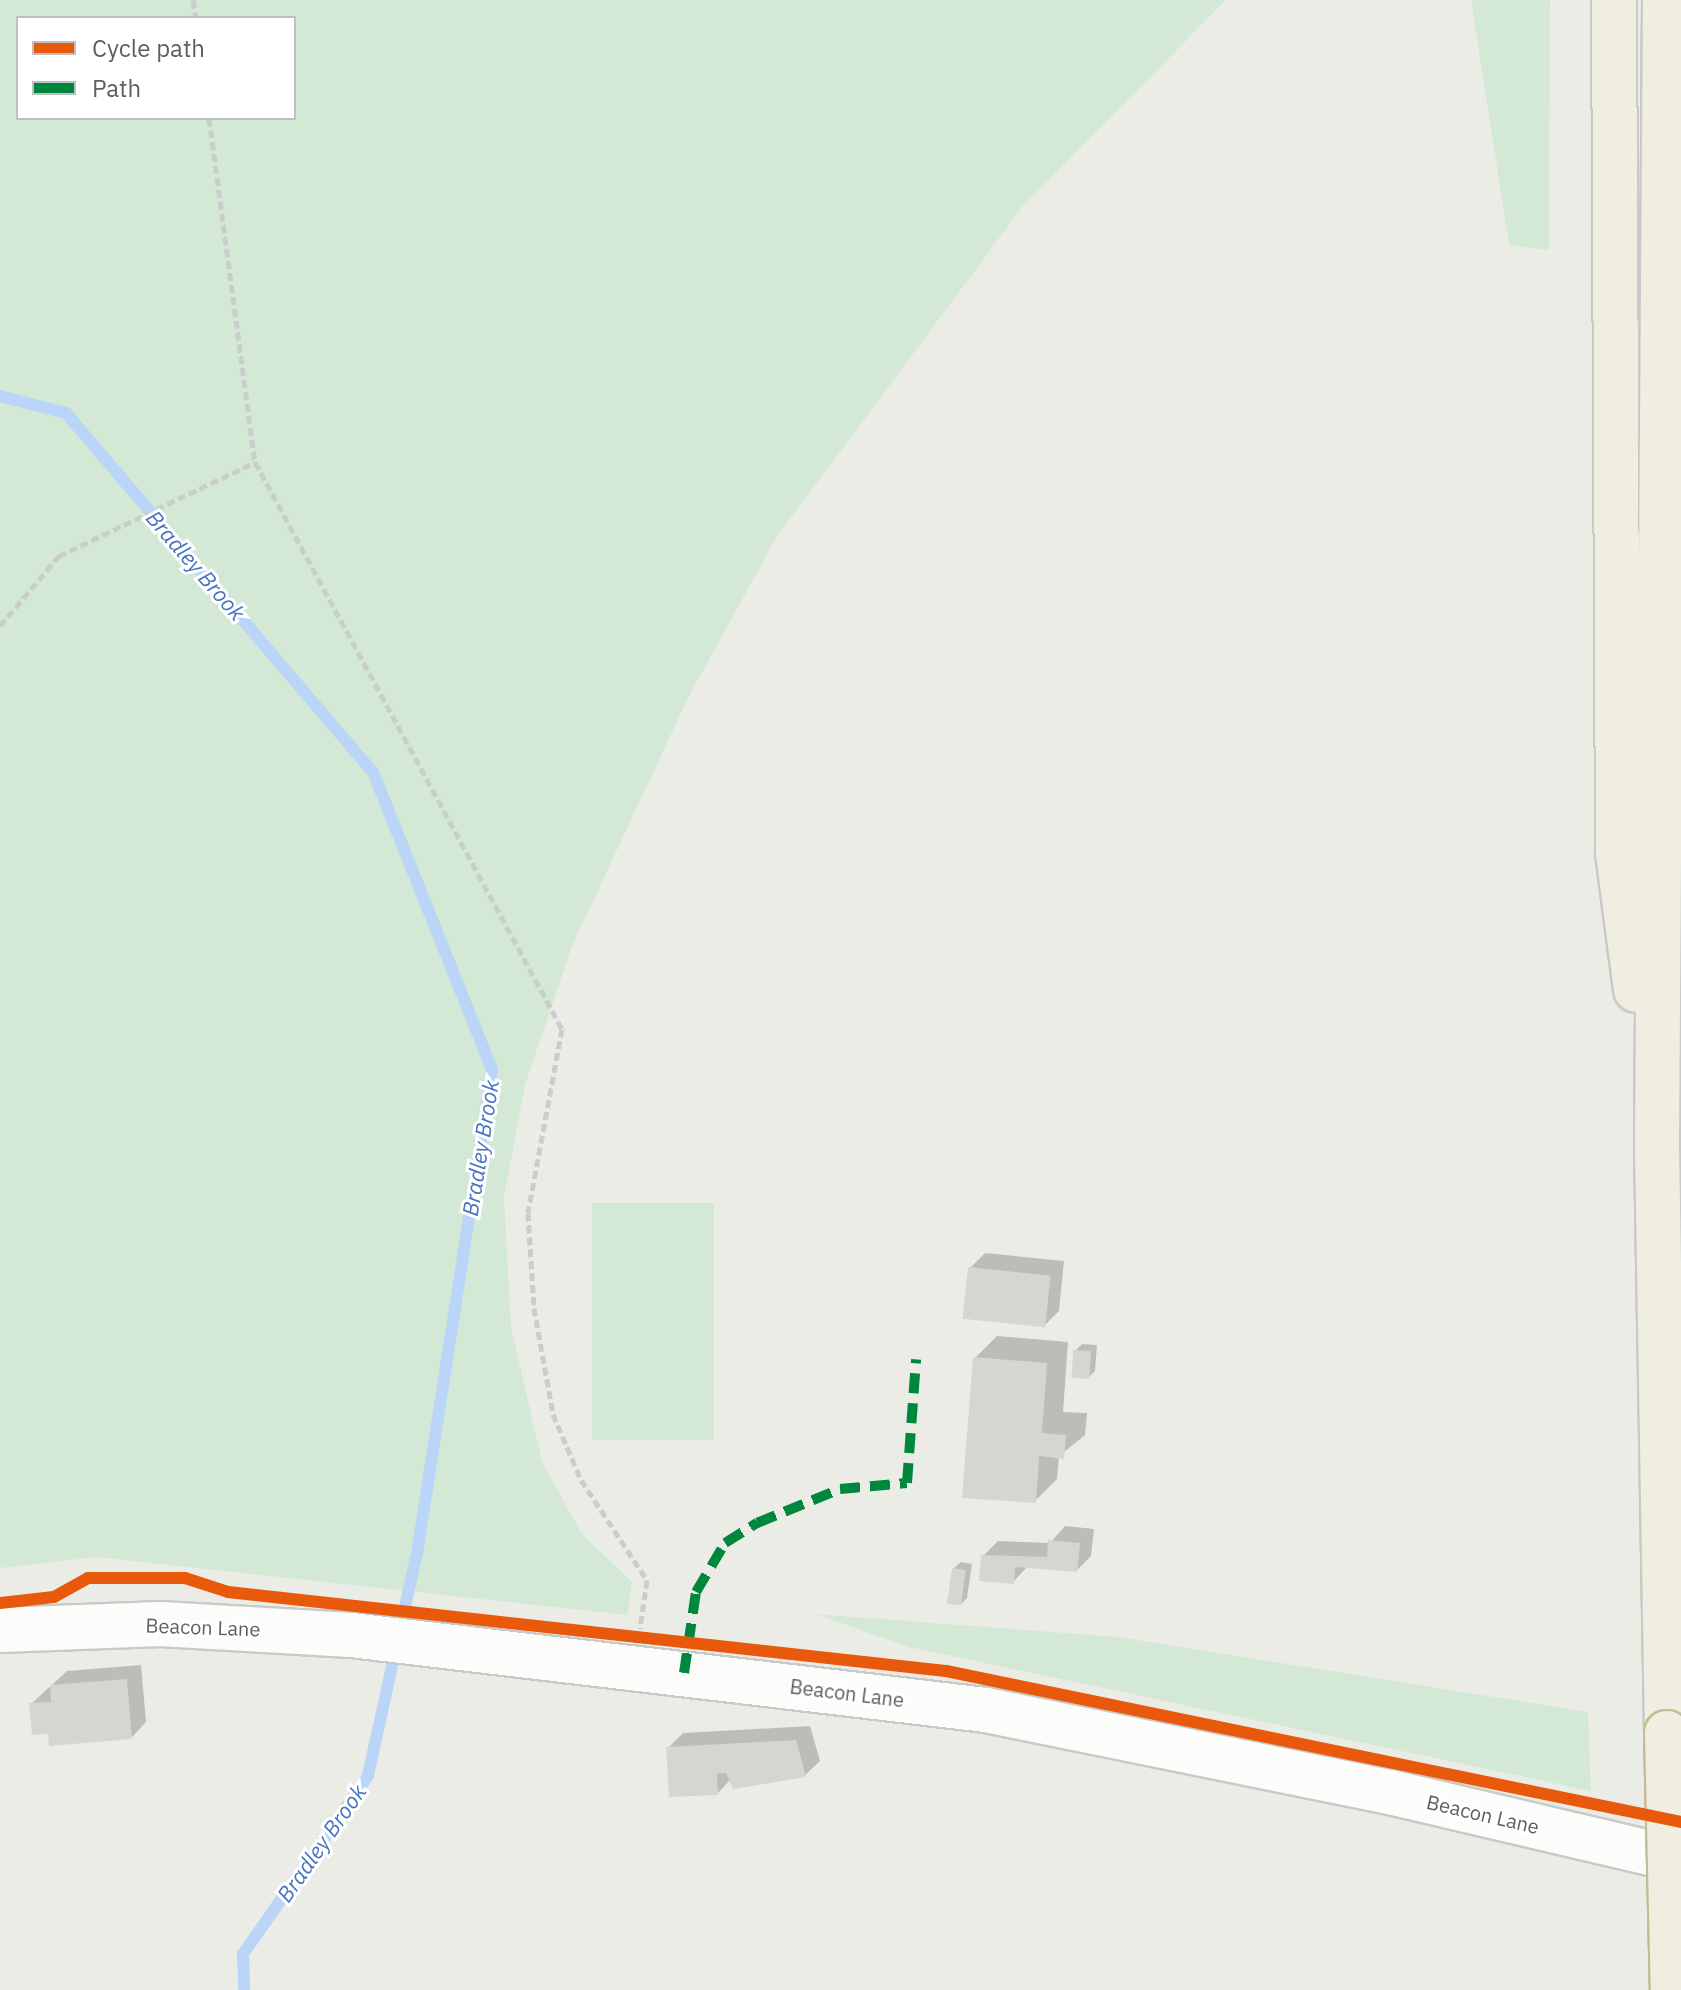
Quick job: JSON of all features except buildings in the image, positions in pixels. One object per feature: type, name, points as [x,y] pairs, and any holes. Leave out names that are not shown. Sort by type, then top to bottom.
[{"type":"highway","points":[[1614,0],[1618,853],[1657,1147]]},
{"type":"highway","points":[[1665,0],[1657,1147],[1673,1990]]},
{"type":"main road","name":"Beacon Lane","points":[[0,1630],[161,1624],[351,1635],[986,1710],[1390,1792],[1681,1860]]},
{"type":"path","points":[[209,120],[255,462],[562,1029],[540,1127],[528,1213],[534,1308],[553,1414],[581,1480],[647,1580],[639,1637]]},
{"type":"path","points":[[0,626],[59,556],[255,462]]},
{"type":"path","points":[[624,1635],[655,1639]]},
{"type":"green space","points":[[0,0],[1226,0],[1023,206],[776,538],[688,698],[572,946],[525,1085],[504,1197],[511,1326],[542,1462],[582,1534],[632,1582],[627,1615],[97,1557],[0,1568]]},
{"type":"green space","points":[[1471,0],[1550,0],[1549,250],[1509,245]]},
{"type":"green space","points":[[592,1203],[714,1203],[714,1440],[592,1440]]},
{"type":"green space","points":[[815,1614],[1118,1637],[1588,1712],[1591,1791],[909,1647]]},
{"type":"waterway","name":"Bradley Brook","points":[[0,396],[66,413],[373,772],[492,1069],[418,1548],[368,1776],[243,1954],[244,1990]]},
{"type":"marked path","points":[[684,1673],[696,1592],[725,1543],[757,1523],[840,1489],[907,1483],[916,1359]]},
{"type":"cycle path","points":[[0,1603],[54,1597],[88,1578],[185,1578],[228,1592],[946,1671],[1681,1822]]}]
